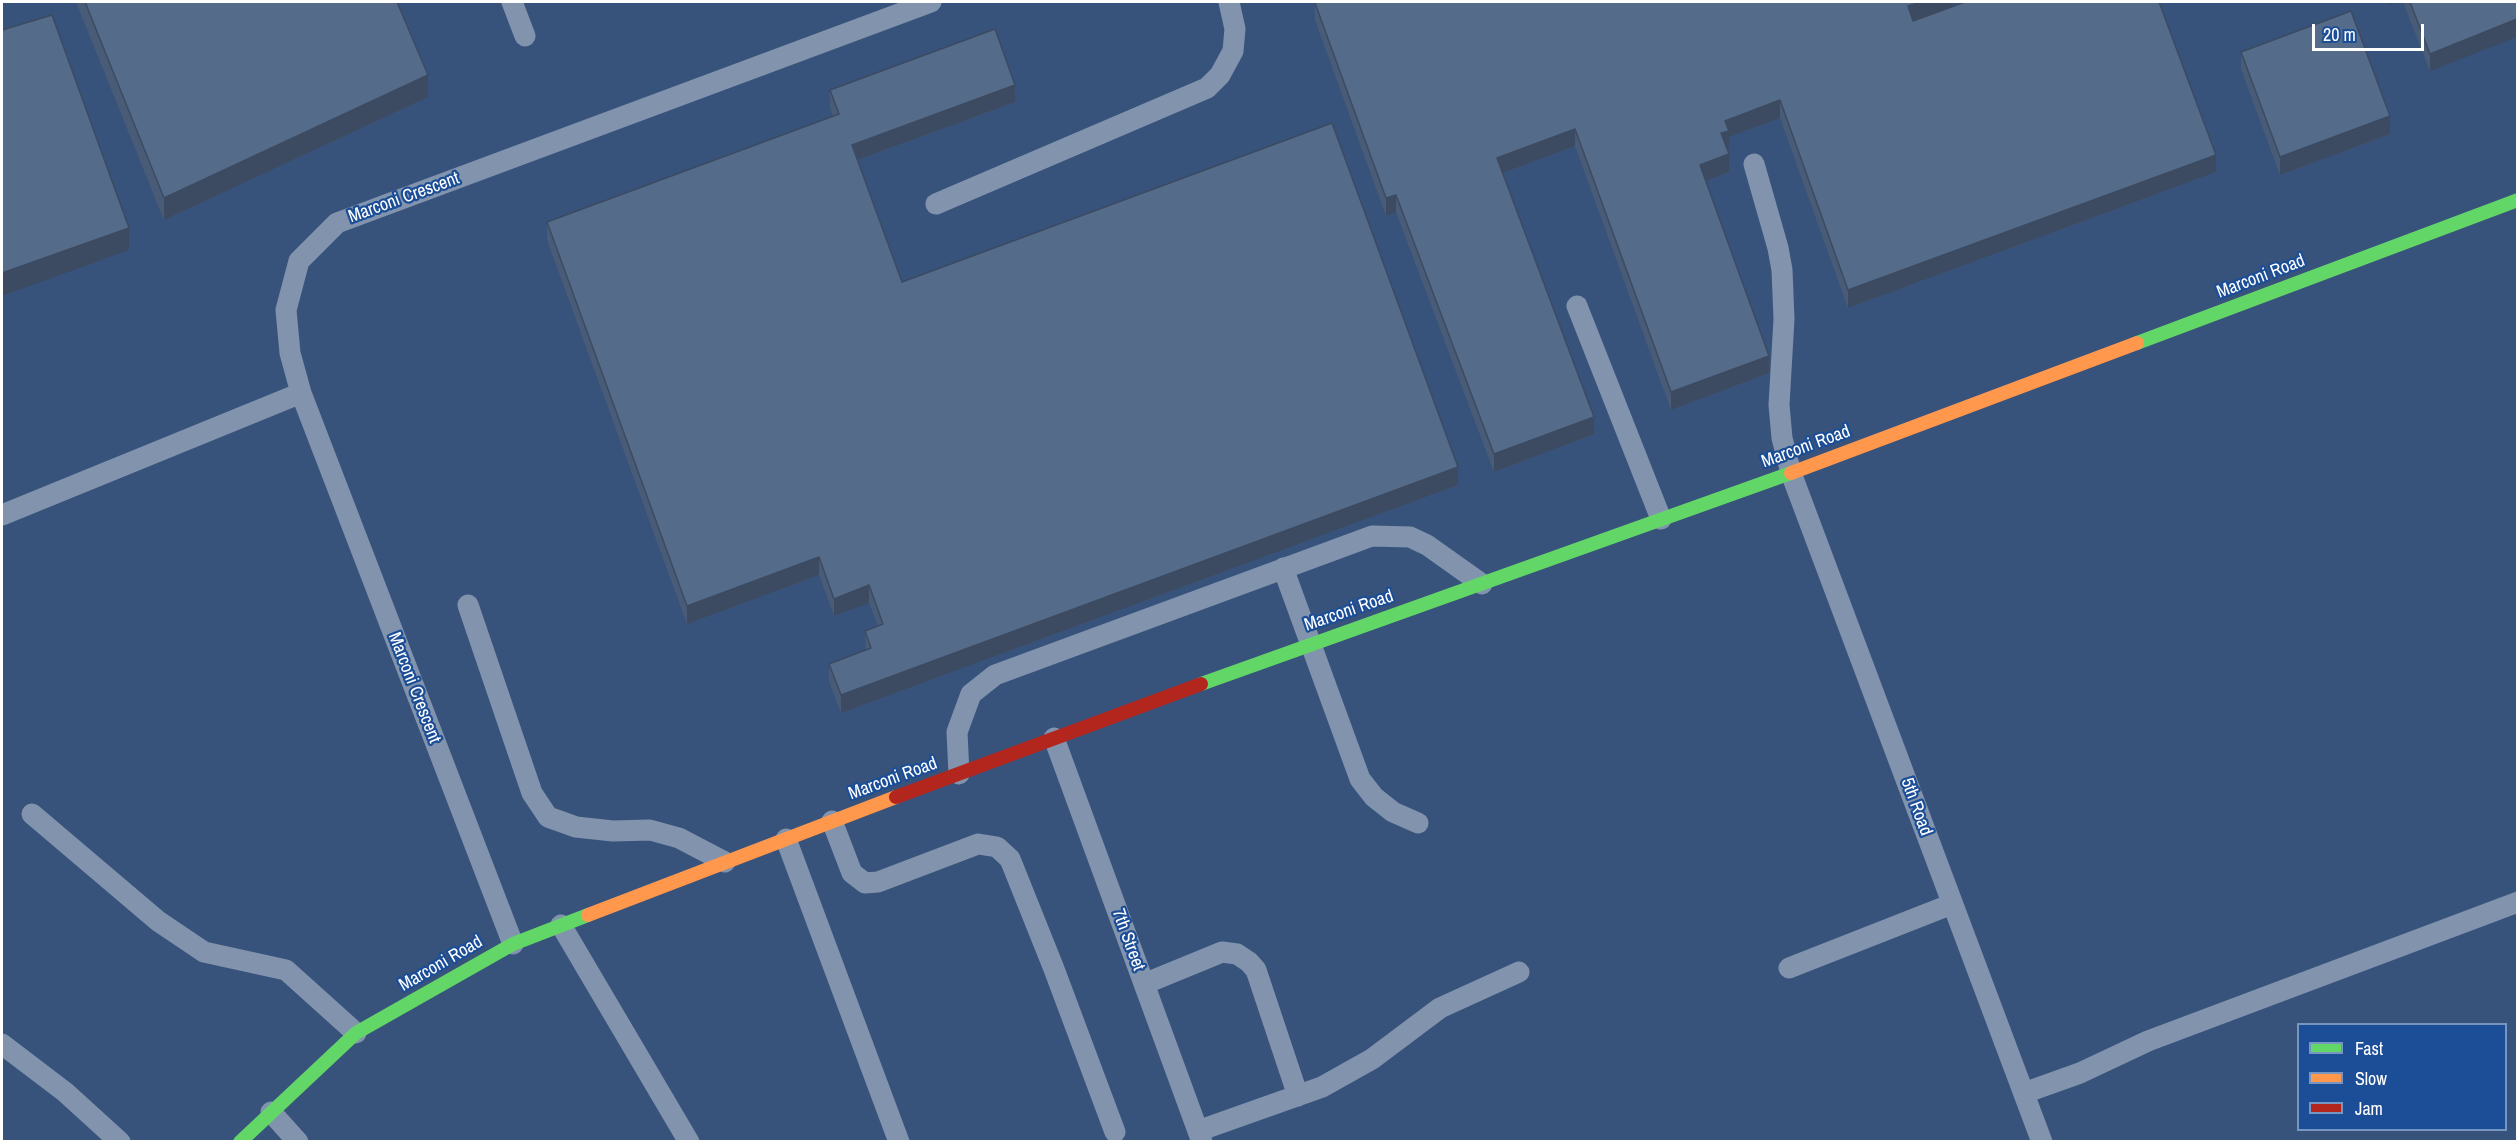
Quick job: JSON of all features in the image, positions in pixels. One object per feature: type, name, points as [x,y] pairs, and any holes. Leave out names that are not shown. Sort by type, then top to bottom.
[{"type":"street","name":"Marconi Road","points":[[240,1142],[356,1033],[513,944],[832,821],[1311,642],[1482,584],[1791,472],[2517,200]]},
{"type":"lane","points":[[512,2],[525,36]]},
{"type":"lane","name":"Marconi Crescent","points":[[513,944],[301,393],[290,353],[286,310],[299,261],[337,223],[931,2]]},
{"type":"lane","points":[[936,204],[1208,88],[1220,75],[1233,51],[1235,29],[1229,2]]},
{"type":"lane","name":"5th Road","points":[[1754,164],[1782,270],[1784,319],[1779,405],[1782,438],[1791,472],[2042,1142]]},
{"type":"lane","points":[[1577,306],[1661,519]]},
{"type":"lane","points":[[2,515],[301,393]]},
{"type":"lane","points":[[960,774],[957,732],[971,694],[995,675],[1283,568],[1372,536],[1410,537],[1427,545],[1482,584]]},
{"type":"lane","points":[[1283,568],[1360,779],[1374,797],[1393,812],[1418,823]]},
{"type":"lane","points":[[468,605],[532,793],[548,817],[576,827],[613,831],[650,830],[679,838],[725,862]]},
{"type":"lane","name":"7th Street","points":[[1054,738],[1200,1136]]},
{"type":"lane","points":[[32,814],[158,921],[204,952],[286,970],[356,1033]]},
{"type":"lane","points":[[832,821],[852,873],[865,883],[878,882],[978,844],[997,847],[1010,859],[1115,1132]]},
{"type":"lane","points":[[786,839],[899,1142]]},
{"type":"lane","points":[[2024,1094],[2080,1073],[2159,1037],[2517,902]]},
{"type":"lane","points":[[1789,968],[1952,904]]},
{"type":"lane","points":[[561,925],[689,1142]]},
{"type":"lane","points":[[1144,984],[1222,952],[1237,954],[1249,962],[1256,970],[1298,1096]]},
{"type":"lane","points":[[1200,1136],[1322,1087],[1372,1059],[1440,1008],[1519,972]]},
{"type":"lane","points":[[2,1044],[65,1092],[120,1142]]},
{"type":"lane","points":[[271,1112],[298,1142]]},
{"type":"building","points":[[85,2],[397,2],[428,75],[164,198]]},
{"type":"building","points":[[1920,2],[1908,6],[1913,21],[1965,2],[2159,2],[2216,155],[1848,290],[1780,100],[1725,121],[1729,131],[1721,133],[1729,154],[1700,165],[1769,356],[1671,392],[1575,129],[1497,158],[1594,417],[1494,454],[1396,195],[1386,198],[1315,3]]},
{"type":"building","points":[[2410,2],[2517,2],[2517,19],[2430,54]]},
{"type":"building","points":[[2351,11],[2390,116],[2280,157],[2241,52]]},
{"type":"building","points":[[52,15],[129,228],[2,273],[2,30]]},
{"type":"building","points":[[995,29],[1015,85],[852,145],[902,282],[1332,123],[1458,467],[841,695],[829,664],[871,648],[865,631],[883,624],[869,585],[834,599],[819,557],[687,606],[547,222],[839,114],[830,90]]},
{"type":"traffic: fast","points":[[2137,343],[2518,200]]},
{"type":"traffic: fast","points":[[1201,684],[1791,473]]},
{"type":"traffic: fast","points":[[240,1142],[356,1033],[513,944],[588,915]]},
{"type":"traffic: slow","points":[[1791,473],[2137,343]]},
{"type":"traffic: slow","points":[[588,915],[896,797]]},
{"type":"traffic: jam","points":[[896,797],[1201,684]]}]
